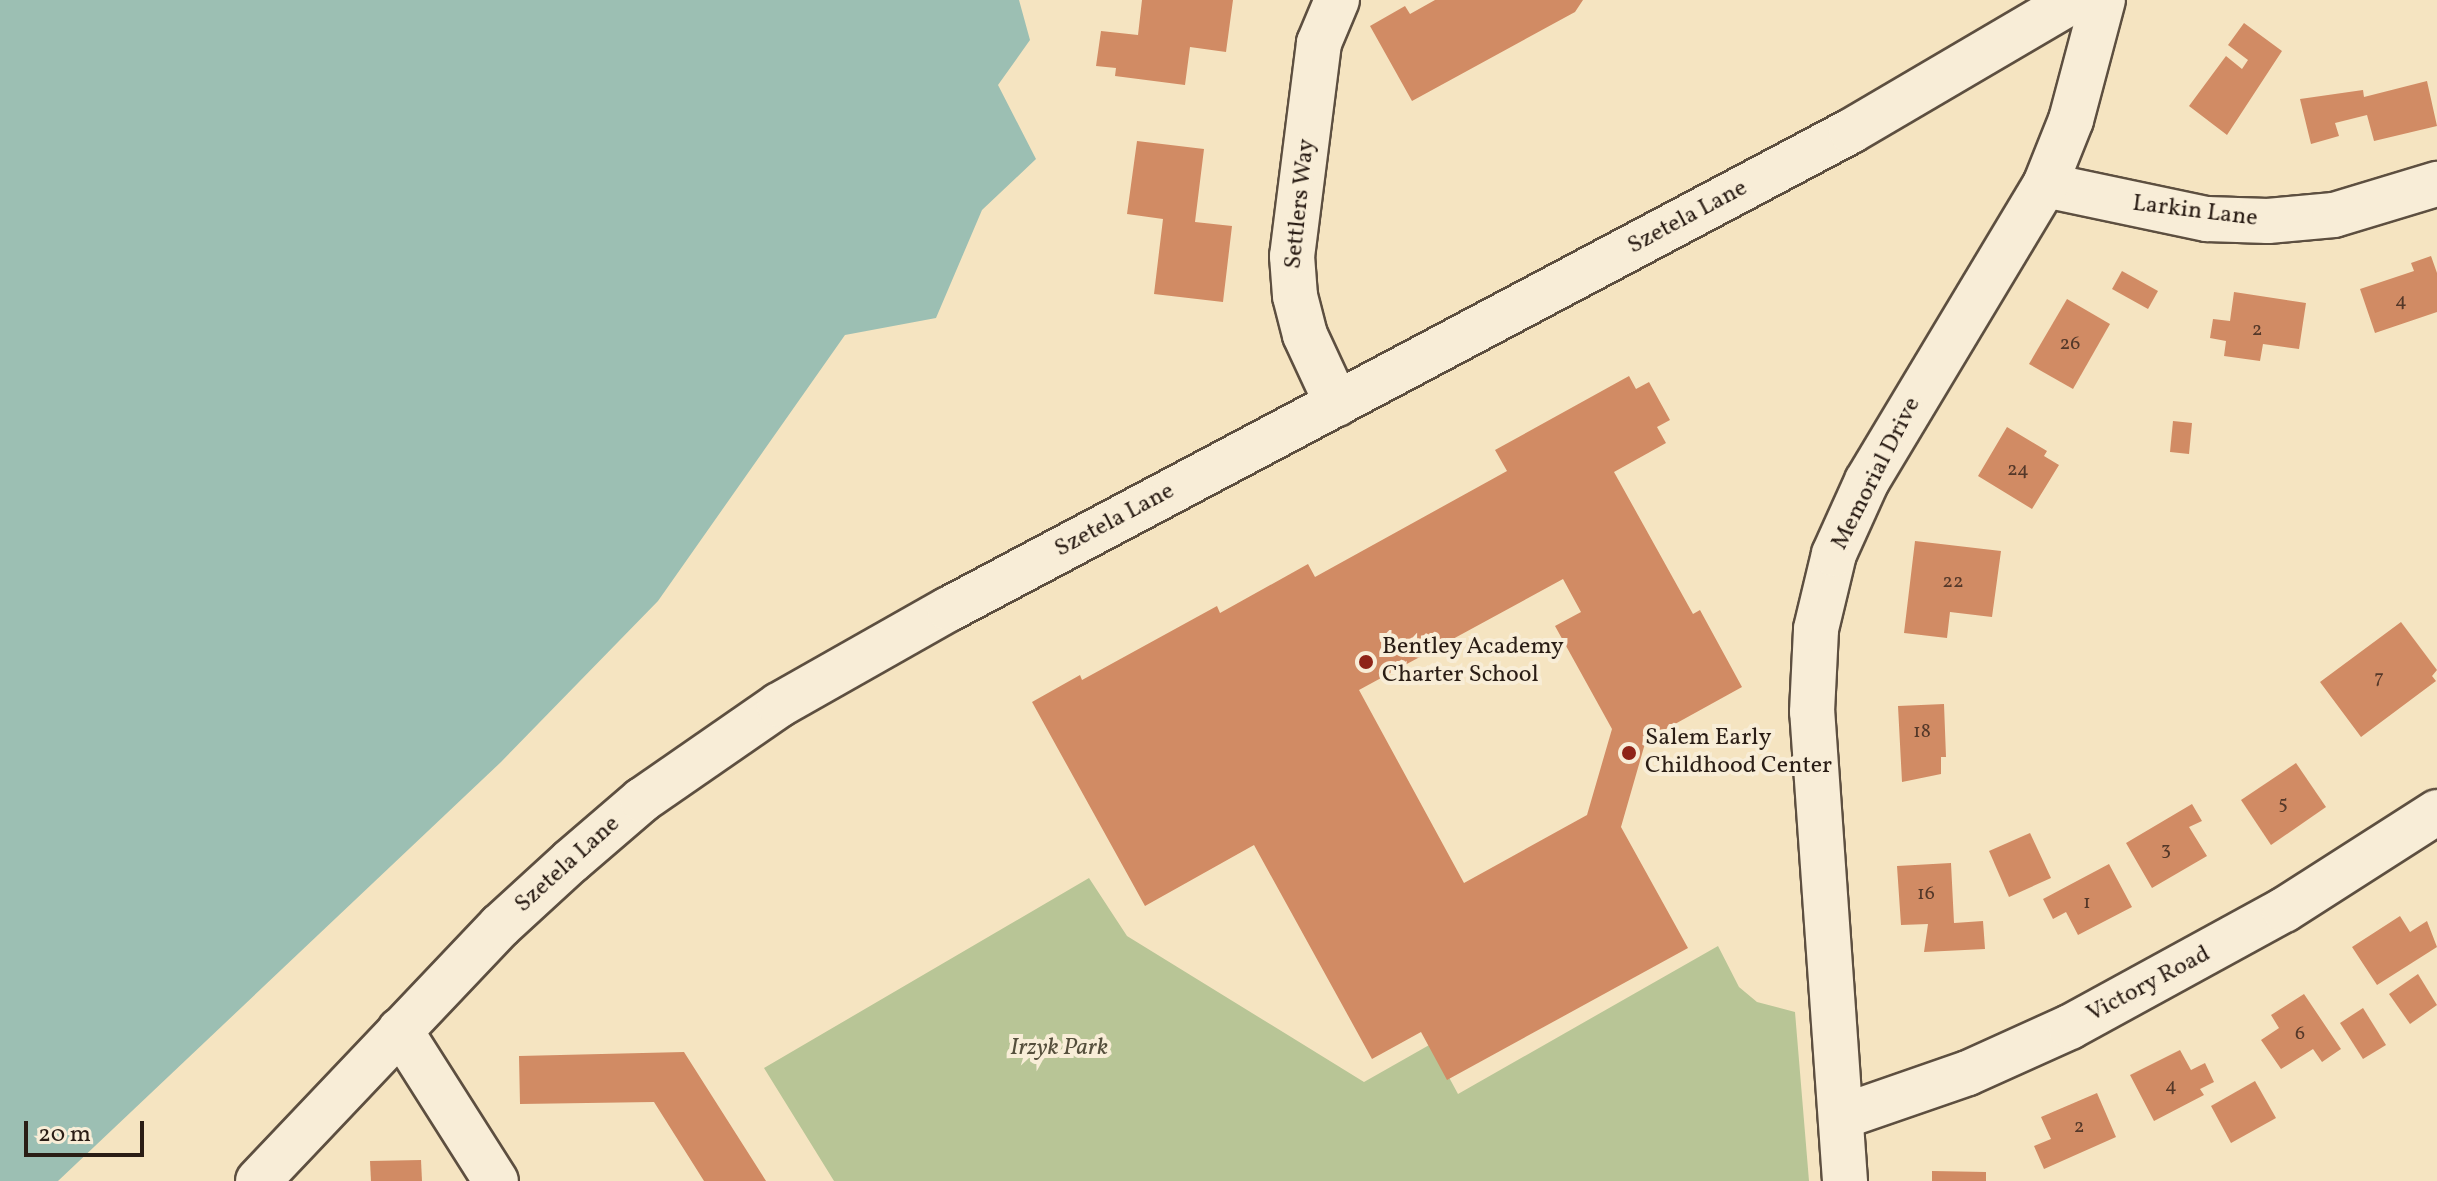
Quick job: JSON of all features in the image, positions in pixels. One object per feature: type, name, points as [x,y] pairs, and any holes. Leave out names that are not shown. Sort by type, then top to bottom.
[{"type":"street","name":"Settlers Way","points":[[1337,0],[1319,43],[1292,256],[1295,296],[1305,335],[1337,404]]},
{"type":"street","name":"Szetela Lane","points":[[258,1181],[500,926],[642,800],[779,705],[1851,131],[2074,0]]},
{"type":"street","name":"Memorial Drive","points":[[1845,1181],[1812,712],[1816,629],[1834,554],[1867,481],[2045,185],[2071,120],[2103,0]]},
{"type":"street","name":"Larkin Lane","points":[[2045,185],[2207,219],[2268,221],[2334,215],[2437,184]]},
{"type":"street","name":"Victory Road","points":[[1841,1117],[1968,1073],[2070,1027],[2284,910],[2437,812]]},
{"type":"street","points":[[400,1030],[496,1181]]},
{"type":"green space","name":"Irzyk Park","points":[[1089,878],[1127,936],[1364,1082],[1431,1044],[1458,1094],[1718,946],[1739,987],[1757,1002],[1795,1012],[1809,1181],[834,1181],[764,1068]]},
{"type":"water","points":[[0,0],[1019,0],[1030,40],[998,85],[1036,159],[982,210],[936,318],[845,335],[658,601],[501,762],[58,1181],[0,1181]]},
{"type":"building","points":[[1142,0],[1233,0],[1226,52],[1190,47],[1185,85],[1115,76],[1116,68],[1096,66],[1101,31],[1138,35]]},
{"type":"building","points":[[1435,0],[1583,0],[1575,12],[1412,101],[1370,26],[1405,6],[1410,14]]},
{"type":"building","points":[[2244,23],[2282,51],[2227,135],[2189,106],[2226,56],[2242,69],[2248,60],[2228,45]]},
{"type":"building","points":[[2427,81],[2437,126],[2374,141],[2367,115],[2335,123],[2339,136],[2311,144],[2300,99],[2363,90],[2364,97]]},
{"type":"building","points":[[1137,141],[1204,149],[1195,222],[1232,226],[1223,302],[1154,294],[1163,219],[1127,214]]},
{"type":"building","points":[[2431,256],[2437,273],[2437,312],[2375,333],[2360,289],[2414,271],[2411,263]]},
{"type":"building","points":[[2122,271],[2158,291],[2148,309],[2112,289]]},
{"type":"building","points":[[2234,292],[2306,303],[2299,349],[2263,344],[2260,361],[2224,356],[2226,341],[2210,338],[2213,319],[2230,321]]},
{"type":"building","points":[[2067,299],[2110,324],[2073,389],[2029,364]]},
{"type":"building","points":[[1629,376],[1636,389],[1649,382],[1670,420],[1657,427],[1666,443],[1614,472],[1693,614],[1700,610],[1742,687],[1646,740],[1621,827],[1688,948],[1447,1080],[1421,1032],[1372,1059],[1254,845],[1145,906],[1032,702],[1080,675],[1082,680],[1217,606],[1220,613],[1308,564],[1315,577],[1507,471],[1495,450]],"holes":[[[1563,579],[1581,612],[1555,626],[1612,729],[1587,815],[1464,883],[1359,690]]]},
{"type":"building","points":[[2173,421],[2192,423],[2189,454],[2170,452]]},
{"type":"building","points":[[2007,427],[2047,451],[2044,456],[2059,465],[2032,509],[1978,476]]},
{"type":"building","points":[[1915,541],[2001,551],[1992,617],[1950,612],[1947,638],[1904,633]]},
{"type":"building","points":[[2401,622],[2437,670],[2432,676],[2436,681],[2361,737],[2320,682]]},
{"type":"building","points":[[1944,704],[1946,757],[1941,757],[1941,774],[1902,782],[1898,706]]},
{"type":"building","points":[[2296,763],[2326,807],[2271,845],[2241,800]]},
{"type":"building","points":[[2192,804],[2202,821],[2189,827],[2207,856],[2152,888],[2126,843]]},
{"type":"building","points":[[2030,833],[2051,878],[2009,897],[1989,851]]},
{"type":"building","points":[[1951,863],[1954,923],[1983,921],[1985,949],[1924,952],[1928,924],[1901,925],[1897,866]]},
{"type":"building","points":[[2109,864],[2132,907],[2078,935],[2066,912],[2053,919],[2043,899]]},
{"type":"building","points":[[2400,916],[2410,932],[2427,921],[2437,947],[2377,985],[2352,947]]},
{"type":"building","points":[[2418,974],[2437,1005],[2410,1024],[2389,994]]},
{"type":"building","points":[[2304,994],[2341,1049],[2322,1062],[2313,1049],[2281,1069],[2261,1040],[2279,1028],[2271,1015]]},
{"type":"building","points":[[2363,1008],[2386,1045],[2363,1059],[2340,1023]]},
{"type":"building","points":[[2180,1050],[2191,1070],[2205,1063],[2214,1082],[2200,1089],[2204,1095],[2154,1121],[2130,1075]]},
{"type":"building","points":[[684,1052],[766,1181],[704,1181],[654,1102],[520,1104],[519,1056]]},
{"type":"building","points":[[2255,1081],[2276,1118],[2231,1143],[2211,1106]]},
{"type":"building","points":[[2097,1093],[2116,1137],[2044,1169],[2034,1146],[2051,1139],[2041,1117]]},
{"type":"building","points":[[421,1160],[422,1181],[371,1181],[370,1161]]},
{"type":"building","points":[[1932,1171],[1986,1172],[1986,1181],[1932,1181]]},
{"type":"place","name":"Bentley Academy Charter School","points":[[1366,662]]},
{"type":"place","name":"Salem Early Childhood Center","points":[[1629,753]]}]
